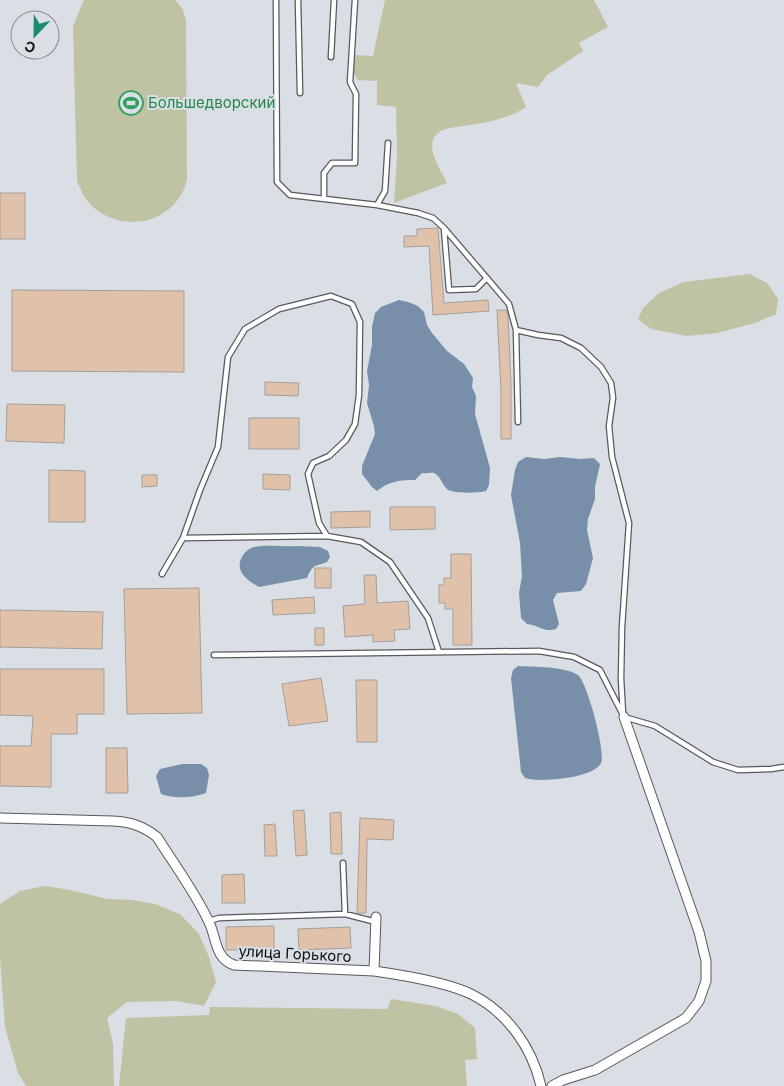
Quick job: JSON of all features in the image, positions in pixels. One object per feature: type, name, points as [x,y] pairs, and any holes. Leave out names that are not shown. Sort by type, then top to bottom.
[{"type":"street","points":[[552,1086],[563,1080],[595,1070],[686,1018],[699,1001],[706,981],[706,961],[699,932],[624,717]]},
{"type":"street","name":"улица Горького","points":[[0,818],[113,820],[128,822],[146,828],[157,837],[209,921],[220,955],[225,962],[234,965],[374,971],[401,975],[470,994],[492,1007],[515,1029],[536,1067],[541,1086]]},
{"type":"street","points":[[374,971],[376,919]]},
{"type":"lane","points":[[276,0],[277,182],[290,195],[377,205],[433,218],[444,228],[509,304],[516,330],[518,422]]},
{"type":"lane","points":[[298,0],[300,93]]},
{"type":"lane","points":[[331,56],[334,0]]},
{"type":"lane","points":[[324,199],[324,173],[332,162],[355,163],[356,94],[350,82],[355,0]]},
{"type":"lane","points":[[377,205],[385,191],[388,143]]},
{"type":"lane","points":[[444,228],[449,290],[476,289],[487,278]]},
{"type":"lane","points":[[162,574],[183,538],[218,447],[228,357],[245,328],[279,309],[331,296],[352,304],[360,322],[360,331],[359,395],[355,424],[346,440],[329,456],[313,463],[308,474],[319,523],[328,536]]},
{"type":"lane","points":[[516,330],[561,338],[581,348],[601,367],[611,384],[613,398],[608,426],[612,457],[629,523],[622,627],[621,679],[624,717]]},
{"type":"lane","points":[[183,538],[328,536],[361,542],[390,562],[428,618],[439,652]]},
{"type":"lane","points":[[214,656],[539,651],[574,657],[600,670],[624,717],[654,726],[713,762],[738,770],[771,769],[784,766]]},
{"type":"lane","points":[[343,863],[345,914]]},
{"type":"lane","points":[[209,921],[219,918],[345,914],[376,919]]},
{"type":"green space","name":"Большедворский","points":[[84,0],[175,0],[182,8],[186,20],[187,180],[180,196],[171,208],[161,215],[150,219],[138,222],[126,221],[114,219],[103,214],[88,201],[77,181],[73,26]]},
{"type":"green space","points":[[385,0],[594,0],[608,27],[579,43],[583,51],[547,75],[538,87],[516,83],[526,107],[497,120],[445,129],[437,134],[433,140],[433,154],[447,183],[394,203],[397,156],[396,107],[377,105],[377,81],[358,80],[353,72],[355,55],[373,56]]},
{"type":"green space","points":[[750,274],[767,283],[778,299],[776,314],[755,323],[717,333],[687,336],[651,329],[638,319],[643,308],[659,293],[684,282]]},
{"type":"green space","points":[[45,886],[107,899],[132,900],[155,904],[180,914],[199,934],[209,957],[216,982],[204,1006],[176,1001],[127,1002],[107,1018],[113,1044],[114,1086],[26,1086],[18,1073],[5,1027],[0,957],[0,904],[20,891]]},
{"type":"green space","points":[[391,999],[436,1006],[458,1014],[475,1028],[477,1059],[465,1060],[467,1086],[119,1086],[126,1018],[209,1015],[210,1007],[387,1009]]},
{"type":"water","points":[[399,300],[418,306],[424,312],[427,325],[432,333],[447,351],[464,364],[473,378],[472,387],[476,396],[475,414],[490,468],[489,485],[486,491],[466,493],[450,491],[434,473],[422,473],[415,480],[391,483],[377,491],[362,474],[362,466],[375,434],[367,403],[369,385],[367,371],[372,345],[372,327],[375,313],[381,307]]},
{"type":"water","points":[[526,457],[544,459],[560,457],[594,458],[600,464],[595,487],[595,499],[588,519],[587,530],[593,558],[586,584],[581,591],[557,593],[553,600],[559,624],[556,629],[552,630],[527,624],[521,618],[519,593],[522,576],[520,543],[511,495],[518,462]]},
{"type":"water","points":[[259,546],[320,547],[328,551],[330,557],[327,562],[313,568],[307,578],[259,587],[247,579],[241,571],[240,562],[242,557],[252,548]]},
{"type":"water","points":[[518,666],[557,668],[572,672],[582,680],[591,703],[601,746],[601,763],[596,768],[578,776],[566,778],[542,780],[525,778],[521,772],[511,678],[513,670]]},
{"type":"water","points":[[182,764],[201,764],[207,768],[209,775],[206,793],[183,797],[161,794],[156,776],[160,769]]},
{"type":"building","points":[[0,193],[25,193],[25,239],[0,239]]},
{"type":"building","points":[[438,228],[444,303],[488,300],[489,311],[433,315],[429,246],[404,247],[404,236],[417,236],[417,229]]},
{"type":"building","points":[[12,290],[184,291],[184,372],[12,371]]},
{"type":"building","points":[[497,310],[506,310],[508,315],[511,439],[501,439],[501,390]]},
{"type":"building","points":[[265,382],[299,383],[298,396],[265,395]]},
{"type":"building","points":[[7,404],[65,405],[64,443],[6,441]]},
{"type":"building","points":[[249,418],[299,418],[299,449],[249,449]]},
{"type":"building","points":[[49,470],[85,471],[85,522],[49,522]]},
{"type":"building","points":[[263,474],[290,475],[290,490],[263,489]]},
{"type":"building","points":[[142,475],[157,475],[157,486],[142,487]]},
{"type":"building","points":[[390,507],[435,507],[435,529],[390,530]]},
{"type":"building","points":[[370,511],[370,527],[331,528],[331,512]]},
{"type":"building","points":[[451,554],[471,554],[472,645],[453,645],[453,609],[445,609],[445,603],[439,603],[439,585],[444,585],[444,578],[451,578]]},
{"type":"building","points":[[315,568],[331,568],[331,588],[315,588]]},
{"type":"building","points":[[364,575],[376,575],[377,603],[408,601],[410,629],[394,630],[395,641],[373,642],[373,635],[345,637],[343,606],[365,604]]},
{"type":"building","points":[[199,588],[202,713],[127,714],[124,589]]},
{"type":"building","points":[[314,597],[315,613],[273,615],[272,600]]},
{"type":"building","points":[[0,610],[103,612],[102,649],[0,647]]},
{"type":"building","points":[[315,628],[324,628],[324,645],[315,645]]},
{"type":"building","points":[[0,669],[104,669],[104,714],[77,714],[77,734],[51,734],[51,787],[0,786],[0,746],[31,746],[33,716],[0,715]]},
{"type":"building","points":[[321,678],[328,721],[289,726],[282,684]]},
{"type":"building","points":[[356,680],[377,680],[377,742],[357,742]]},
{"type":"building","points":[[106,748],[127,748],[128,793],[106,793]]},
{"type":"building","points":[[304,810],[307,855],[296,856],[293,811]]},
{"type":"building","points":[[341,812],[342,854],[331,854],[330,813]]},
{"type":"building","points":[[360,818],[394,820],[393,840],[367,839],[366,913],[357,913]]},
{"type":"building","points":[[275,824],[277,856],[265,856],[264,825]]},
{"type":"building","points":[[244,874],[245,903],[222,903],[222,875]]},
{"type":"building","points":[[274,926],[274,950],[226,950],[226,927]]},
{"type":"building","points":[[350,927],[351,948],[299,950],[298,929]]},
{"type":"place","name":"Большедворский","points":[[131,103]]}]
